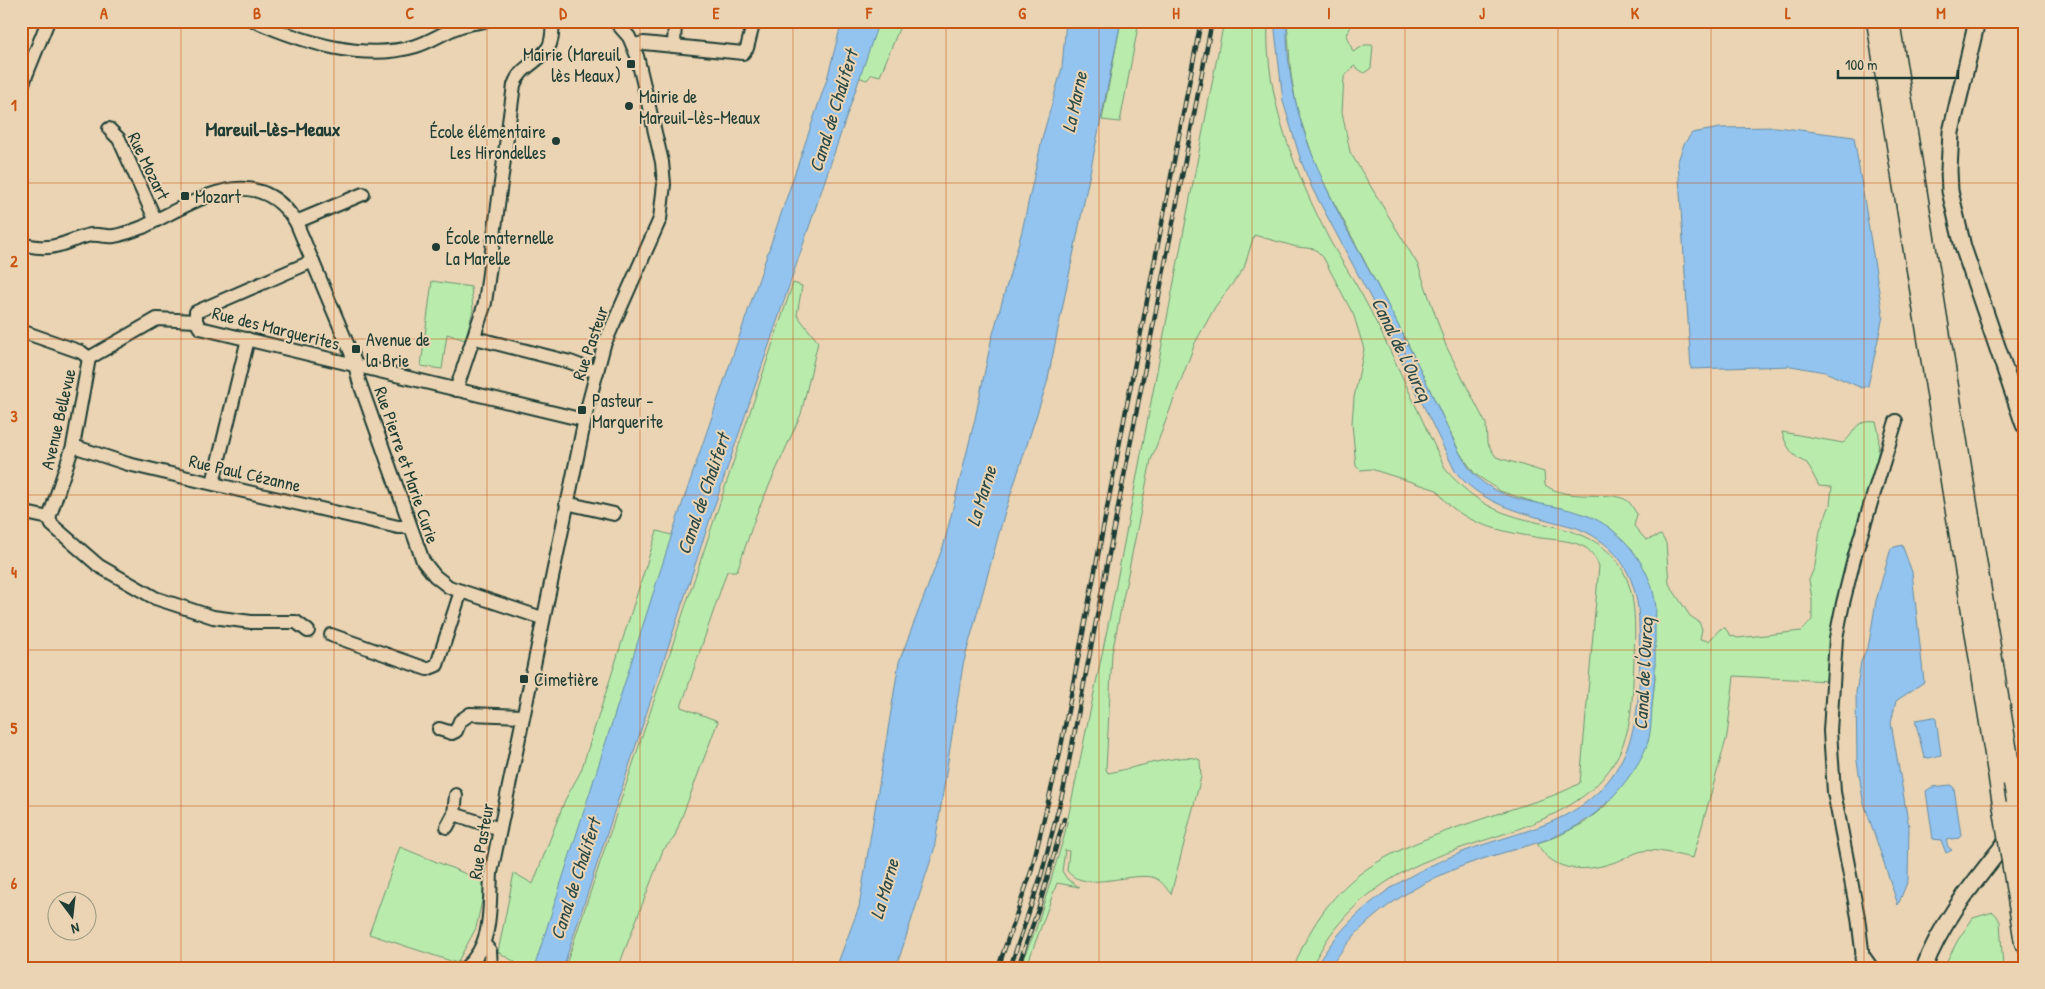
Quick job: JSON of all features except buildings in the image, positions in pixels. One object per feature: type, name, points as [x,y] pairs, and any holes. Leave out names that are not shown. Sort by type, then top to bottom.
[{"type":"highway","points":[[1876,21],[2024,943]]},
{"type":"highway","points":[[1890,21],[2023,847]]},
{"type":"main road","points":[[1977,21],[1951,132],[1948,170],[1950,191],[1963,247],[2024,425]]},
{"type":"main road","points":[[1924,968],[1938,936],[1957,906],[2024,819]]},
{"type":"street","points":[[21,88],[48,21]]},
{"type":"street","points":[[255,21],[298,38],[337,48],[387,51],[416,46],[459,26],[484,21]]},
{"type":"street","points":[[456,390],[475,338],[488,285],[514,85],[517,75],[547,49],[551,42],[553,21]]},
{"type":"street","points":[[615,21],[634,45],[644,43],[742,53],[747,48],[754,21]]},
{"type":"street","points":[[674,46],[676,21]]},
{"type":"street","name":"Rue Pasteur","points":[[465,968],[484,944],[488,931],[491,873],[584,420],[604,345],[660,219],[664,184],[663,166],[650,104],[634,45]]},
{"type":"street","name":"Rue Mozart","points":[[109,129],[119,139],[155,219]]},
{"type":"street","points":[[21,244],[46,248],[94,234],[114,236],[143,227],[155,219],[209,197],[242,187],[259,190],[277,199],[296,222],[356,366]]},
{"type":"street","points":[[296,222],[363,194]]},
{"type":"street","points":[[196,321],[196,312],[313,261]]},
{"type":"street","name":"Avenue Bellevue","points":[[49,518],[73,446],[89,358],[157,319],[196,321]]},
{"type":"street","name":"Rue des Marguerites","points":[[196,321],[200,328],[584,420]]},
{"type":"street","name":"Avenue Bellevue","points":[[21,331],[81,352],[89,358]]},
{"type":"street","points":[[475,338],[570,362],[597,372]]},
{"type":"street","points":[[213,483],[248,339]]},
{"type":"street","name":"Rue Pierre et Marie Curie","points":[[356,366],[359,381],[423,561],[435,576],[449,587],[542,618]]},
{"type":"street","points":[[1866,965],[1834,792],[1830,731],[1836,638],[1843,603],[1855,555],[1896,421]]},
{"type":"street","name":"Rue Paul Cézanne","points":[[73,446],[128,464],[398,527],[410,527]]},
{"type":"street","points":[[566,503],[614,514]]},
{"type":"street","points":[[21,512],[49,518],[52,525],[100,566],[156,598],[213,617],[251,622],[296,622],[308,631]]},
{"type":"street","points":[[331,635],[427,669],[431,668],[437,665],[461,591]]},
{"type":"street","points":[[439,729],[452,733],[456,731],[460,720],[470,714],[523,716]]},
{"type":"street","points":[[447,827],[454,814],[456,795]]},
{"type":"street","points":[[454,814],[500,829]]},
{"type":"street","points":[[484,944],[490,951],[491,968]]},
{"type":"green space","points":[[874,21],[902,21],[880,76],[872,74],[867,80],[854,76]]},
{"type":"green space","points":[[1121,21],[1139,21],[1120,122],[1102,120]]},
{"type":"green space","points":[[1224,21],[1268,21],[1268,50],[1271,78],[1277,107],[1294,162],[1330,241],[1361,292],[1390,350],[1446,470],[1469,492],[1495,509],[1590,539],[1604,548],[1616,560],[1623,571],[1632,595],[1635,621],[1633,689],[1630,718],[1618,755],[1598,783],[1572,804],[1541,820],[1437,857],[1396,876],[1352,909],[1330,935],[1310,968],[1294,968],[1305,941],[1330,903],[1350,882],[1377,862],[1433,836],[1554,795],[1580,783],[1599,566],[1590,552],[1581,545],[1497,529],[1469,519],[1446,502],[1437,490],[1371,469],[1360,470],[1356,466],[1352,423],[1354,398],[1364,349],[1354,316],[1323,257],[1315,249],[1297,247],[1254,235],[1244,268],[1215,307],[1195,343],[1151,460],[1112,653],[1106,769],[1108,773],[1170,759],[1193,758],[1200,760],[1201,777],[1171,894],[1158,880],[1146,876],[1097,881],[1085,881],[1075,878],[1067,871],[1069,851],[1065,850],[1062,871],[1067,879],[1079,887],[1057,883],[1026,968],[1019,968],[1036,929],[1064,837],[1112,606]]},
{"type":"green space","points":[[1287,21],[1353,21],[1347,35],[1353,52],[1365,45],[1373,45],[1371,68],[1364,73],[1354,66],[1344,77],[1342,112],[1350,152],[1418,265],[1446,346],[1486,424],[1487,443],[1496,457],[1544,472],[1545,485],[1555,490],[1578,495],[1611,496],[1628,501],[1637,514],[1634,526],[1646,540],[1661,535],[1666,543],[1669,584],[1690,616],[1699,622],[1702,629],[1700,639],[1709,641],[1720,629],[1725,628],[1730,635],[1738,638],[1802,631],[1812,620],[1812,599],[1809,580],[1815,566],[1820,531],[1830,505],[1832,487],[1819,486],[1807,463],[1791,451],[1782,432],[1843,443],[1859,425],[1876,422],[1879,434],[1878,455],[1829,681],[1734,676],[1727,736],[1693,858],[1648,850],[1607,865],[1584,869],[1573,868],[1562,866],[1553,861],[1537,843],[1556,837],[1584,823],[1605,806],[1633,771],[1648,741],[1655,678],[1645,572],[1632,549],[1609,527],[1500,491],[1475,474],[1460,453],[1408,344],[1318,172],[1297,109],[1291,75]]},
{"type":"green space","points":[[432,281],[471,287],[473,310],[465,340],[447,334],[442,369],[421,366]]},
{"type":"green space","points":[[793,283],[802,286],[797,315],[818,342],[801,414],[756,515],[737,571],[727,571],[681,707],[718,721],[674,838],[663,850],[618,968],[565,968]]},
{"type":"green space","points":[[657,531],[675,536],[537,968],[515,968],[515,962],[498,952],[514,873],[533,884],[565,800],[581,771]]},
{"type":"green space","points":[[400,847],[486,882],[476,928],[457,963],[369,934]]},
{"type":"green space","points":[[1993,912],[2000,922],[2003,968],[1943,968],[1958,940],[1973,918]]},
{"type":"water","name":"Canal de Chalifert","points":[[842,21],[879,21],[712,513],[563,968],[534,968],[672,534],[827,79]]},
{"type":"water","name":"La Marne","points":[[1066,21],[1121,21],[1047,383],[1004,515],[963,665],[934,850],[896,968],[836,968],[859,907],[899,662],[944,544],[975,419],[991,341],[1022,231],[1043,135],[1062,68]]},
{"type":"water","name":"Canal de l'Ourcq","points":[[1274,21],[1287,21],[1289,67],[1298,110],[1311,151],[1328,191],[1389,307],[1465,461],[1473,473],[1497,491],[1526,501],[1572,510],[1599,521],[1610,528],[1640,561],[1652,587],[1656,607],[1655,680],[1649,737],[1640,760],[1622,786],[1604,805],[1587,819],[1569,830],[1531,845],[1465,865],[1407,893],[1389,905],[1357,933],[1330,968],[1315,968],[1343,929],[1377,898],[1396,884],[1460,853],[1554,821],[1575,810],[1594,795],[1611,777],[1625,753],[1631,738],[1637,707],[1639,691],[1638,609],[1631,579],[1616,554],[1605,544],[1577,528],[1511,509],[1495,502],[1467,484],[1455,471],[1377,310],[1312,188],[1301,161],[1283,101]]},
{"type":"water","points":[[1776,127],[1854,137],[1883,316],[1868,386],[1862,388],[1825,372],[1791,366],[1691,369],[1678,161],[1684,144],[1692,133],[1720,128]]},
{"type":"water","points":[[1902,545],[1912,572],[1924,682],[1896,701],[1891,723],[1909,827],[1908,880],[1898,905],[1863,800],[1857,761],[1856,692],[1861,662],[1869,643],[1876,601],[1891,548]]},
{"type":"water","points":[[1933,717],[1936,719],[1941,755],[1929,758],[1924,757],[1915,720]]},
{"type":"water","points":[[1951,785],[1954,788],[1961,835],[1959,838],[1946,840],[1948,847],[1952,850],[1946,853],[1941,840],[1933,839],[1926,791],[1932,787]]},
{"type":"railway","points":[[998,968],[1031,872],[1059,757],[1201,21]]},
{"type":"railway","points":[[1010,968],[1041,876],[1064,787],[1212,21]]},
{"type":"railway","points":[[1018,967],[1039,907],[1064,819]]},
{"type":"place","name":"Mairie (Mareuil lès Meaux)","points":[[631,64]]},
{"type":"place","name":"Mairie de Mareuil-lès-Meaux","points":[[629,106]]},
{"type":"place","name":"École élémentaire Les Hirondelles","points":[[556,141]]},
{"type":"place","name":"Mozart","points":[[185,196]]},
{"type":"place","name":"École maternelle La Marelle","points":[[436,247]]},
{"type":"place","name":"Avenue de la Brie","points":[[356,349]]},
{"type":"place","name":"Pasteur - Marguerite","points":[[582,410]]},
{"type":"place","name":"Cimetière","points":[[524,679]]},
{"type":"district","name":"Mareuil-lès-Meaux","points":[[273,128]]}]
